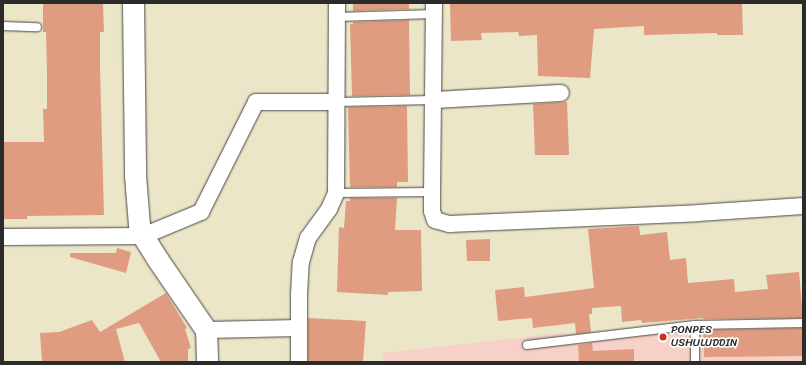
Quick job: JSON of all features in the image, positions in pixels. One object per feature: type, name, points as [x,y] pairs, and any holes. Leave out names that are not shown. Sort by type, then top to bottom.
[{"type":"street","points":[[133,3],[135,175],[138,214],[143,236],[206,330],[207,362]]},
{"type":"street","points":[[434,9],[432,192],[435,220],[449,224],[698,213],[803,206]]},
{"type":"street","points":[[299,362],[301,262],[308,238],[329,209],[336,193],[337,10]]},
{"type":"street","points":[[434,100],[561,93]]},
{"type":"street","points":[[3,236],[143,236],[201,212],[256,102],[337,102]]},
{"type":"street","points":[[206,330],[299,328]]},
{"type":"lane","points":[[337,10],[434,9]]},
{"type":"lane","points":[[3,26],[37,27]]},
{"type":"lane","points":[[337,102],[434,100]]},
{"type":"lane","points":[[336,193],[432,192]]},
{"type":"lane","points":[[527,345],[695,325],[803,323]]},
{"type":"lane","points":[[695,325],[695,362]]},
{"type":"shaded area","name":"PONPES USHULUDDIN","points":[[803,318],[803,362],[384,362],[383,353],[552,334],[649,330],[721,323]]},
{"type":"building","points":[[43,3],[103,3],[104,32],[100,32],[100,67],[104,215],[27,216],[27,219],[3,219],[3,142],[44,142],[43,109],[47,109],[47,73],[46,32],[43,32]]},
{"type":"building","points":[[353,3],[409,3],[409,9],[353,11]]},
{"type":"building","points":[[450,3],[742,3],[743,35],[717,35],[717,33],[644,35],[644,26],[594,29],[590,78],[538,76],[537,35],[519,36],[518,32],[481,33],[482,40],[451,41]]},
{"type":"building","points":[[409,20],[410,95],[352,96],[350,24],[353,24],[353,22]]},
{"type":"building","points":[[567,102],[569,155],[535,155],[533,104]]},
{"type":"building","points":[[407,106],[408,182],[397,182],[397,187],[350,187],[348,107]]},
{"type":"building","points":[[350,198],[397,198],[395,230],[421,230],[422,291],[388,292],[388,295],[337,292],[339,227],[344,228],[346,201],[350,201]]},
{"type":"building","points":[[639,226],[640,235],[667,232],[670,260],[686,258],[688,283],[734,279],[735,292],[768,289],[766,275],[799,272],[803,318],[703,318],[642,323],[641,320],[622,322],[621,306],[592,308],[592,314],[589,314],[591,332],[576,334],[575,323],[533,328],[532,318],[498,321],[495,290],[524,287],[525,297],[594,288],[588,229]]},
{"type":"building","points":[[490,239],[490,261],[467,261],[466,240]]},
{"type":"building","points":[[117,248],[131,252],[126,273],[70,257],[70,253],[116,253]]},
{"type":"building","points":[[166,293],[187,328],[185,329],[191,348],[188,349],[188,362],[161,362],[139,323],[116,329],[125,362],[42,362],[40,333],[59,332],[92,320],[100,332]]},
{"type":"building","points":[[308,318],[366,321],[363,362],[308,362]]},
{"type":"building","points":[[803,328],[803,356],[704,357],[703,330]]},
{"type":"building","points":[[592,343],[593,351],[634,349],[634,362],[579,362],[578,345]]},
{"type":"place","name":"PONPES USHULUDDIN","points":[[663,337]]}]
